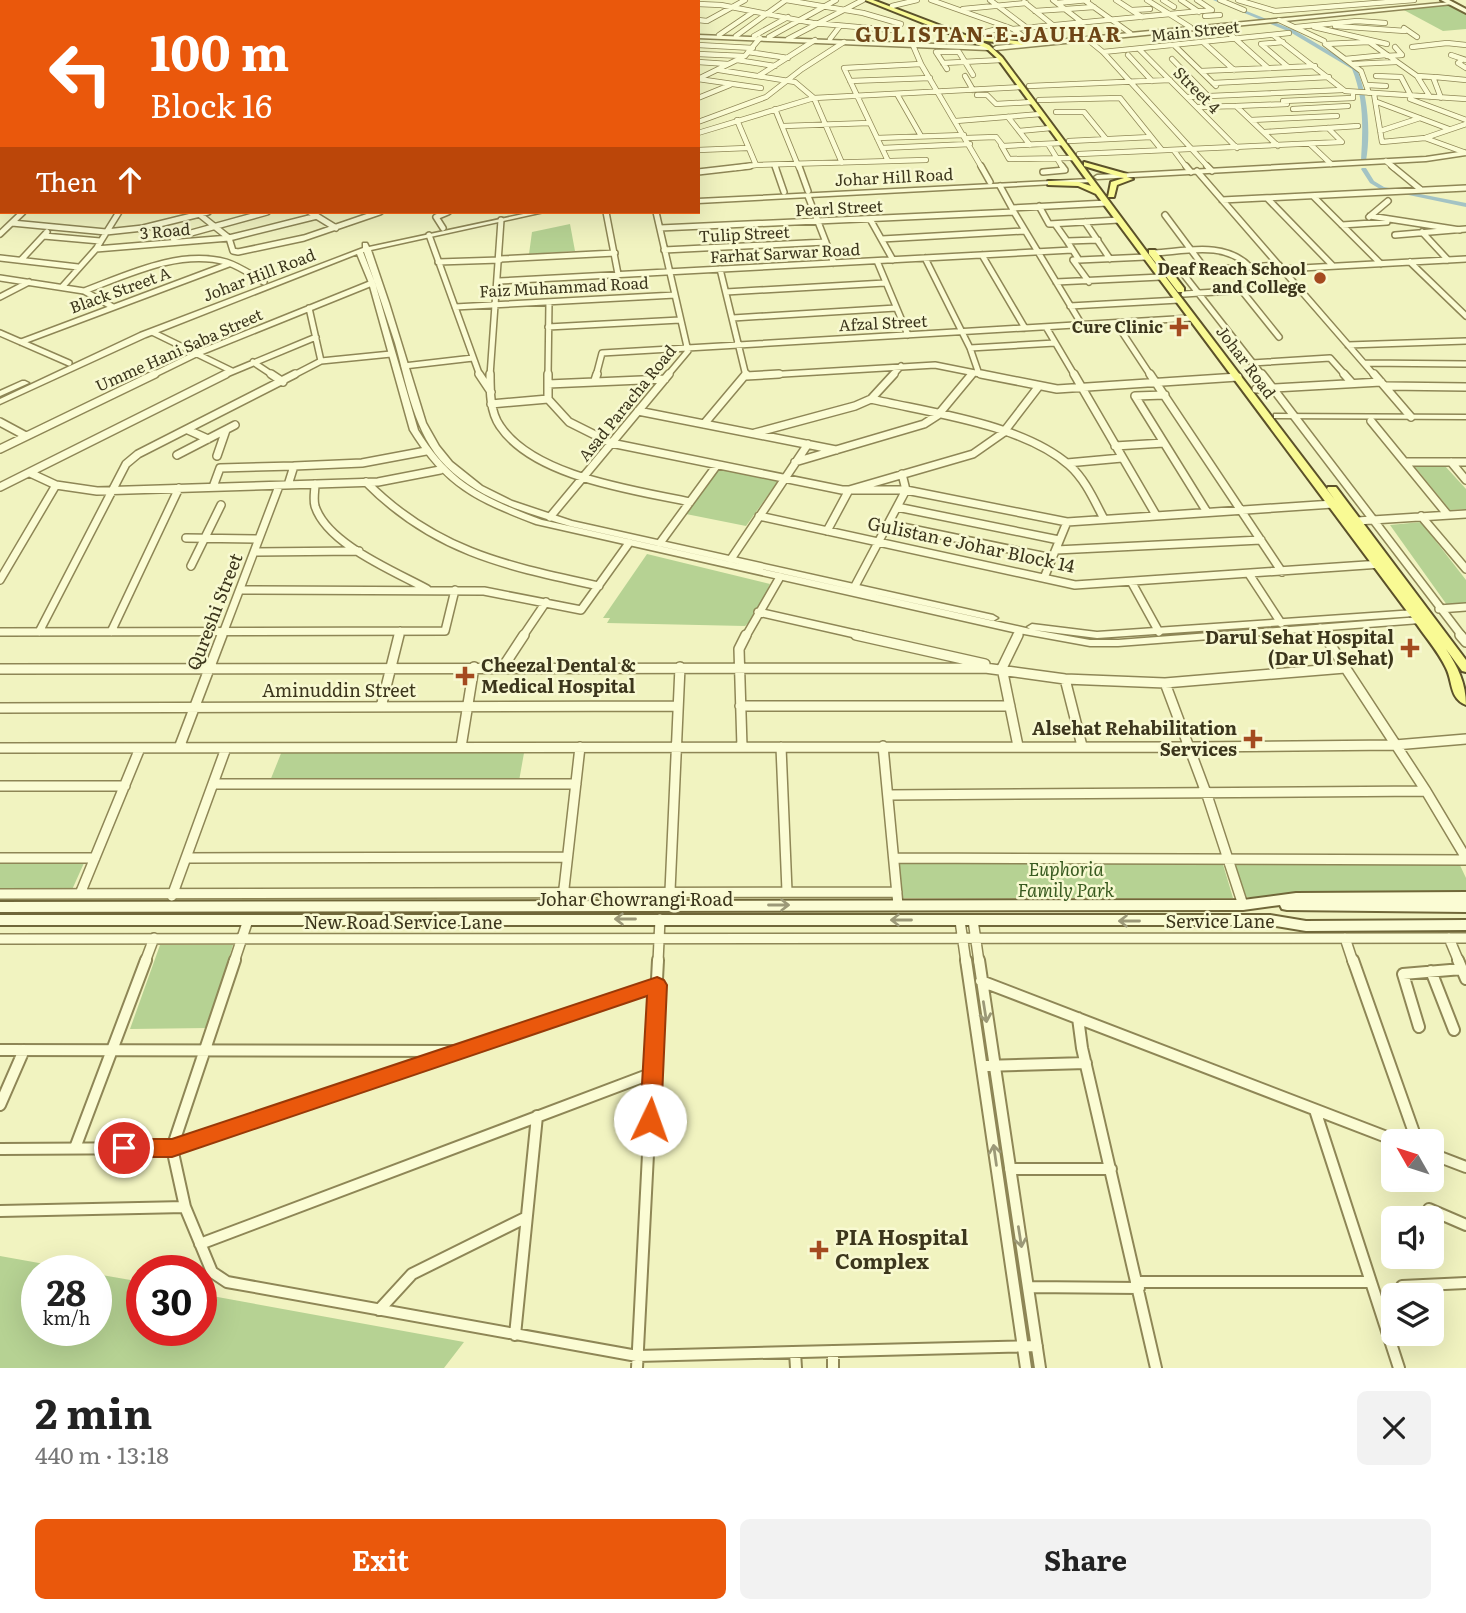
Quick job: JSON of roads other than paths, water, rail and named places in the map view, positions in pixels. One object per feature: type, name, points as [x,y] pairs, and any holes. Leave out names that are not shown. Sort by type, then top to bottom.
[{"type":"main road","name":"Johar Road","points":[[866,0],[990,47]]},
{"type":"main road","name":"Johar Road","points":[[877,0],[973,37],[1003,58],[1164,275],[1357,521],[1418,617],[1463,668]]},
{"type":"main road","points":[[1444,2],[1466,9]]},
{"type":"main road","points":[[973,37],[1022,44]]},
{"type":"main road","points":[[973,48],[1003,58],[1022,44]]},
{"type":"main road","name":"Johar Road","points":[[1035,101],[1051,128],[1066,142]]},
{"type":"main road","points":[[1053,181],[1074,173],[1079,160],[1126,177]]},
{"type":"main road","points":[[1053,181],[1079,184],[1106,197],[1114,184],[1126,177]]},
{"type":"main road","name":"Johar Road","points":[[1106,197],[1119,220],[1152,258]]},
{"type":"main road","name":"Johar Road","points":[[1182,297],[1192,318],[1333,504],[1463,668],[1458,691],[1466,701]]},
{"type":"main road","points":[[1463,668],[1466,687]]},
{"type":"main road","name":"Johar Chowrangi Road","points":[[734,913],[897,898],[1243,905],[1296,898],[1466,897]]},
{"type":"main road","name":"Johar Chowrangi Road","points":[[0,907],[170,901],[563,898],[708,913],[967,920],[1270,920],[1466,916]]},
{"type":"main road","name":"Johar Chowrangi Road","points":[[1265,903],[1302,906],[1466,907]]},
{"type":"main road","name":"Johar Chowrangi Road","points":[[0,920],[660,919],[708,913]]},
{"type":"main road","name":"Johar Chowrangi Road","points":[[1270,920],[1306,926],[1466,925]]},
{"type":"street","points":[[700,20],[707,21],[745,0]]},
{"type":"street","points":[[736,36],[786,0],[845,9],[901,24]]},
{"type":"street","points":[[769,37],[836,0]]},
{"type":"street","points":[[788,38],[866,0]]},
{"type":"street","points":[[892,6],[917,0]]},
{"type":"street","points":[[931,0],[1013,29],[1031,42]]},
{"type":"street","points":[[957,0],[959,9]]},
{"type":"street","points":[[990,0],[1027,28]]},
{"type":"street","points":[[1055,1],[1086,0],[1130,33]]},
{"type":"street","points":[[1116,0],[1142,18]]},
{"type":"street","points":[[1147,0],[1194,27]]},
{"type":"street","points":[[1163,0],[1174,7]]},
{"type":"street","points":[[1181,0],[1199,12]]},
{"type":"street","points":[[1013,29],[1212,10],[1196,0]]},
{"type":"street","points":[[1220,0],[1244,10]]},
{"type":"street","points":[[1238,0],[1275,11],[1414,0]]},
{"type":"street","points":[[1055,1],[1083,23]]},
{"type":"street","points":[[959,9],[1024,2],[1055,26]]},
{"type":"street","points":[[700,35],[830,39],[973,48],[1221,26],[1444,2]]},
{"type":"street","points":[[702,14],[710,3],[818,23],[864,26]]},
{"type":"street","points":[[795,7],[802,3]]},
{"type":"street","points":[[700,78],[746,54],[753,48],[757,37],[793,13],[758,7]]},
{"type":"street","points":[[1035,11],[1094,7]]},
{"type":"street","points":[[1132,10],[1150,9]]},
{"type":"street","points":[[719,35],[753,12]]},
{"type":"street","points":[[1054,15],[1071,13]]},
{"type":"street","points":[[1178,19],[1220,15]]},
{"type":"street","points":[[829,18],[891,30]]},
{"type":"street","points":[[1275,20],[1324,41]]},
{"type":"street","points":[[1022,44],[1255,22]]},
{"type":"street","points":[[1296,27],[1331,23],[1385,23]]},
{"type":"street","points":[[1331,23],[1339,27],[1404,30],[1417,37]]},
{"type":"street","points":[[771,26],[783,29]]},
{"type":"street","points":[[830,39],[840,26]]},
{"type":"street","points":[[1221,26],[1268,68]]},
{"type":"street","points":[[1308,26],[1387,44]]},
{"type":"street","points":[[973,37],[1006,27]]},
{"type":"street","points":[[1329,31],[1355,32]]},
{"type":"street","name":"Main Street","points":[[1103,52],[1289,33]]},
{"type":"street","points":[[700,35],[990,47]]},
{"type":"street","points":[[1273,35],[1342,90]]},
{"type":"street","points":[[1087,39],[1103,52],[1212,171]]},
{"type":"street","points":[[760,75],[816,40]]},
{"type":"street","points":[[1430,97],[1417,76],[1369,41],[1325,44],[1361,71],[1369,94],[1377,102],[1449,130]]},
{"type":"street","points":[[700,121],[766,97],[844,42]]},
{"type":"street","points":[[1203,42],[1234,70]]},
{"type":"street","points":[[1283,42],[1261,44],[1288,67]]},
{"type":"street","points":[[1412,47],[1444,43],[1466,45]]},
{"type":"street","points":[[911,44],[990,182]]},
{"type":"street","points":[[700,45],[753,48]]},
{"type":"street","points":[[1174,45],[1226,95]]},
{"type":"street","points":[[1395,47],[1402,53]]},
{"type":"street","name":"Street 4","points":[[1139,49],[1237,148]]},
{"type":"street","points":[[1345,59],[1417,51]]},
{"type":"street","points":[[947,69],[936,52],[959,52],[973,75]]},
{"type":"street","points":[[700,54],[788,58]]},
{"type":"street","points":[[1128,55],[1152,80]]},
{"type":"street","points":[[1451,55],[1464,60]]},
{"type":"street","points":[[943,63],[1003,58]]},
{"type":"street","points":[[1172,59],[1208,96]]},
{"type":"street","points":[[737,60],[775,66]]},
{"type":"street","points":[[1464,60],[1458,63],[1466,68]]},
{"type":"street","points":[[700,62],[731,64]]},
{"type":"street","points":[[1354,64],[1399,62]]},
{"type":"street","points":[[1379,63],[1385,79]]},
{"type":"street","points":[[888,162],[845,68],[921,64]]},
{"type":"street","points":[[1201,71],[1315,66]]},
{"type":"street","points":[[1433,70],[1441,98]]},
{"type":"street","points":[[700,71],[760,75],[795,82],[814,98],[842,163]]},
{"type":"street","points":[[965,76],[973,90]]},
{"type":"street","points":[[1376,76],[1385,79]]},
{"type":"street","points":[[1417,76],[1466,80]]},
{"type":"street","points":[[1213,83],[1329,77]]},
{"type":"street","points":[[850,81],[930,78]]},
{"type":"street","points":[[1367,85],[1385,79],[1402,78],[1408,96],[1466,122]]},
{"type":"street","points":[[700,79],[761,88]]},
{"type":"street","points":[[941,95],[973,90],[1170,80]]},
{"type":"street","points":[[700,97],[733,84]]},
{"type":"street","points":[[1187,97],[1342,90],[1466,99]]},
{"type":"street","points":[[1273,92],[1302,117]]},
{"type":"street","points":[[1198,107],[1353,98],[1355,92]]},
{"type":"street","points":[[897,94],[921,136]]},
{"type":"street","points":[[700,132],[814,98],[985,94],[996,104],[1118,97],[1161,149]]},
{"type":"street","points":[[1447,98],[1466,105]]},
{"type":"street","points":[[1377,102],[1382,142],[1424,138],[1466,122]]},
{"type":"street","points":[[1236,106],[1278,146]]},
{"type":"street","points":[[1293,109],[1348,106]]},
{"type":"street","points":[[775,109],[799,165],[834,263]]},
{"type":"street","points":[[1056,112],[1083,113],[1106,139]]},
{"type":"street","points":[[957,122],[1041,114]]},
{"type":"street","points":[[1251,120],[1336,116]]},
{"type":"street","points":[[1009,117],[1030,145]]},
{"type":"street","points":[[1380,131],[1420,118]]},
{"type":"street","points":[[737,120],[756,165]]},
{"type":"street","points":[[784,126],[870,123]]},
{"type":"street","points":[[1265,132],[1358,126]]},
{"type":"street","points":[[1019,131],[1051,128]]},
{"type":"street","points":[[877,138],[996,137],[1009,159],[1079,160],[1161,149],[1175,152],[1342,142],[1328,128]]},
{"type":"street","points":[[1001,145],[1048,144],[1106,139],[1119,135],[1151,137]]},
{"type":"street","points":[[1424,138],[1466,153]]},
{"type":"street","points":[[882,148],[970,144]]},
{"type":"street","points":[[1043,172],[1064,171],[1048,144]]},
{"type":"street","points":[[1310,144],[1331,164]]},
{"type":"street","points":[[700,150],[747,148]]},
{"type":"street","points":[[1175,152],[1222,200],[1411,417]]},
{"type":"street","points":[[1196,173],[1388,163],[1450,158],[1466,153]]},
{"type":"street","points":[[700,172],[756,165],[926,159]]},
{"type":"street","name":"Johar Hill Road","points":[[700,199],[783,192],[1000,186],[1466,159]]},
{"type":"street","points":[[1388,163],[1420,189]]},
{"type":"street","points":[[775,165],[783,192]]},
{"type":"street","name":"Johar Hill Road","points":[[700,199],[990,182],[1037,182]]},
{"type":"street","points":[[1000,186],[1024,231],[1082,325]]},
{"type":"street","points":[[1222,200],[1466,188]]},
{"type":"street","points":[[1313,196],[1381,264]]},
{"type":"street","name":"Pearl Street","points":[[660,228],[1013,210],[1106,197]]},
{"type":"street","points":[[1267,198],[1333,266]]},
{"type":"street","points":[[1370,219],[1388,201]]},
{"type":"street","points":[[1039,206],[1048,224],[1119,220]]},
{"type":"street","points":[[0,233],[21,214]]},
{"type":"street","points":[[63,286],[96,249],[118,214]]},
{"type":"street","points":[[12,223],[106,232],[143,228],[200,214],[229,238],[233,251],[239,252],[304,238],[374,214]]},
{"type":"street","points":[[153,244],[260,214]]},
{"type":"street","points":[[314,214],[336,228]]},
{"type":"street","points":[[443,228],[436,217],[444,214]]},
{"type":"street","name":"Johar Hill Road","points":[[364,248],[429,235],[507,214]]},
{"type":"street","name":"Johar Hill Road","points":[[0,402],[157,328],[264,282],[364,248],[443,228],[531,214]]},
{"type":"street","points":[[607,214],[618,274]]},
{"type":"street","name":"Asad Paracha Road","points":[[550,517],[688,351],[656,214]]},
{"type":"street","points":[[1165,215],[1206,270]]},
{"type":"street","name":"3 Road","points":[[96,249],[229,238],[317,216]]},
{"type":"street","points":[[870,219],[893,260]]},
{"type":"street","points":[[1342,225],[1370,219],[1463,229]]},
{"type":"street","points":[[500,220],[499,281],[491,392],[491,404],[496,419],[509,437],[528,453],[584,478],[690,502]]},
{"type":"street","points":[[1085,222],[1110,259]]},
{"type":"street","points":[[1055,224],[1079,260]]},
{"type":"street","points":[[21,260],[52,227]]},
{"type":"street","points":[[1395,235],[1463,229]]},
{"type":"street","points":[[882,239],[1024,231]]},
{"type":"street","points":[[1422,232],[1448,260]]},
{"type":"street","points":[[429,235],[472,358],[483,383],[491,392]]},
{"type":"street","points":[[44,236],[100,241]]},
{"type":"street","points":[[1067,241],[1098,240]]},
{"type":"street","name":"Tulip Street","points":[[664,250],[826,242]]},
{"type":"street","points":[[364,248],[414,430],[426,451],[440,470],[462,487],[539,522],[629,543],[731,559],[855,586],[872,594],[1020,631],[1090,643],[1320,628],[1418,617]]},
{"type":"street","points":[[364,248],[426,433],[449,464],[479,488],[509,503],[550,517],[660,543],[780,577],[1045,629],[1097,635],[1418,617]]},
{"type":"street","name":"Farhat Sarwar Road","points":[[499,281],[1072,250]]},
{"type":"street","points":[[1089,282],[1073,261],[1152,258],[1190,251],[1232,251],[1245,259],[1250,267]]},
{"type":"street","points":[[438,262],[615,253]]},
{"type":"street","points":[[982,255],[1025,328]]},
{"type":"street","points":[[0,258],[78,267]]},
{"type":"street","points":[[925,258],[970,348],[976,373]]},
{"type":"street","points":[[1458,259],[1466,266]]},
{"type":"street","points":[[1056,282],[1089,282],[1181,271],[1250,267],[1466,259]]},
{"type":"street","points":[[84,291],[163,265],[199,260],[223,261],[264,282]]},
{"type":"street","points":[[877,261],[908,335]]},
{"type":"street","points":[[1410,262],[1466,316]]},
{"type":"street","name":"Black Street A","points":[[21,342],[229,264]]},
{"type":"street","name":"Johar Hill Road","points":[[0,394],[69,363],[310,267]]},
{"type":"street","points":[[720,269],[746,376]]},
{"type":"street","points":[[1181,271],[1375,520],[1466,642]]},
{"type":"street","points":[[0,278],[84,291],[113,307]]},
{"type":"street","points":[[0,297],[29,282]]},
{"type":"street","name":"Umme Hani Saba Street","points":[[0,449],[196,354],[372,283]]},
{"type":"street","points":[[726,292],[885,283]]},
{"type":"street","points":[[1070,306],[1182,297],[1197,293],[1298,287]]},
{"type":"street","points":[[1242,291],[1279,337]]},
{"type":"street","name":"Faiz Muhammad Road","points":[[456,307],[674,295]]},
{"type":"street","points":[[549,302],[548,399],[569,422],[611,443],[782,480],[849,490],[906,490],[1067,522],[1333,504]]},
{"type":"street","points":[[309,308],[321,361]]},
{"type":"street","points":[[733,318],[896,308]]},
{"type":"street","name":"Afzal Street","points":[[595,380],[602,353],[1192,318]]},
{"type":"street","points":[[548,327],[680,320]]},
{"type":"street","points":[[1116,323],[1282,572]]},
{"type":"street","points":[[1046,327],[1156,515]]},
{"type":"street","points":[[157,328],[196,354],[232,372]]},
{"type":"street","points":[[0,333],[69,363]]},
{"type":"street","points":[[0,487],[253,362],[316,337]]},
{"type":"street","points":[[1349,345],[1466,341]]},
{"type":"street","points":[[970,348],[1055,343]]},
{"type":"street","points":[[39,632],[115,490],[126,464],[132,459],[321,361],[391,354]]},
{"type":"street","points":[[404,366],[472,358]]},
{"type":"street","points":[[1252,363],[1330,358],[1352,383]]},
{"type":"street","points":[[253,362],[283,382]]},
{"type":"street","points":[[1364,363],[1466,364]]},
{"type":"street","points":[[704,424],[746,376],[935,365],[1039,386],[1081,388],[1238,377]]},
{"type":"street","points":[[752,433],[855,406],[871,399],[901,366]]},
{"type":"street","points":[[795,462],[924,424],[937,415],[976,373]]},
{"type":"street","points":[[548,384],[665,379]]},
{"type":"street","points":[[1256,389],[1352,383],[1466,387]]},
{"type":"street","points":[[827,530],[849,490],[973,454],[1003,433],[1039,386]]},
{"type":"street","points":[[1165,395],[1135,396],[1207,512]]},
{"type":"street","points":[[491,404],[548,399]]},
{"type":"street","points":[[871,399],[1003,433],[1031,443],[1066,463],[1082,479],[1104,519]]},
{"type":"street","points":[[638,411],[839,451]]},
{"type":"street","points":[[1279,419],[1466,417]]},
{"type":"street","points":[[1296,418],[1466,423]]},
{"type":"street","points":[[1371,421],[1447,514]]},
{"type":"street","points":[[0,422],[26,436]]},
{"type":"street","points":[[177,455],[235,425]]},
{"type":"street","points":[[188,430],[208,439]]},
{"type":"street","points":[[217,456],[226,430]]},
{"type":"street","points":[[1115,446],[1164,443]]},
{"type":"street","points":[[731,559],[808,444]]},
{"type":"street","points":[[213,487],[220,468],[362,463],[426,451]]},
{"type":"street","points":[[1066,463],[1122,458]]},
{"type":"street","points":[[1405,462],[1466,462]]},
{"type":"street","points":[[1451,462],[1466,480]]},
{"type":"street","points":[[288,485],[294,466]]},
{"type":"street","points":[[660,543],[717,466]]},
{"type":"street","points":[[30,472],[56,485],[74,489],[115,490],[366,482],[440,470]]},
{"type":"street","points":[[855,586],[906,490],[902,474]]},
{"type":"street","points":[[366,482],[403,519],[472,554],[514,567],[599,586]]},
{"type":"street","points":[[315,484],[314,505],[340,538],[430,590]]},
{"type":"street","points":[[0,580],[56,485]]},
{"type":"street","name":"Qureshi Street","points":[[179,748],[242,590],[278,486]]},
{"type":"street","points":[[111,632],[179,488]]},
{"type":"street","points":[[191,566],[221,505]]},
{"type":"street","points":[[897,508],[1059,540]]},
{"type":"street","points":[[1357,521],[1466,514]]},
{"type":"street","name":"Gulistan e Johar Block 14","points":[[759,516],[1074,585],[1383,564]]},
{"type":"street","points":[[1422,516],[1466,569]]},
{"type":"street","points":[[1044,578],[1067,522]]},
{"type":"street","points":[[888,524],[1052,558]]},
{"type":"street","points":[[186,538],[258,539]]},
{"type":"street","points":[[1056,550],[1261,540]]},
{"type":"street","points":[[242,590],[484,591],[581,610],[629,543]]},
{"type":"street","points":[[255,552],[359,551]]},
{"type":"street","points":[[1249,574],[1281,624]]},
{"type":"street","points":[[742,747],[739,649],[780,577]]},
{"type":"street","points":[[1132,583],[1159,632]]},
{"type":"street","points":[[0,632],[445,631],[455,590]]},
{"type":"street","points":[[503,667],[546,602]]},
{"type":"street","points":[[1440,609],[1466,607]]},
{"type":"street","points":[[758,612],[1002,668],[1065,679],[1165,683],[1345,668]]},
{"type":"street","points":[[1320,628],[1426,791],[1466,859]]},
{"type":"street","points":[[381,707],[400,631]]},
{"type":"street","points":[[1018,746],[1002,668],[1020,631]]},
{"type":"street","points":[[461,747],[474,667]]},
{"type":"street","points":[[670,891],[680,667]]},
{"type":"street","points":[[0,669],[1002,668]]},
{"type":"street","points":[[1065,679],[1082,747]]},
{"type":"street","points":[[1165,683],[1191,747],[1243,905]]},
{"type":"street","name":"Aminuddin Street","points":[[0,708],[678,706]]},
{"type":"street","points":[[740,706],[1010,706]]},
{"type":"street","points":[[0,748],[1395,746],[1466,738]]},
{"type":"street","points":[[580,747],[563,898],[670,891],[787,891],[897,898],[883,746]]},
{"type":"street","points":[[781,747],[787,891]]},
{"type":"street","points":[[80,894],[140,748]]},
{"type":"street","points":[[0,894],[80,894],[170,901],[226,748]]},
{"type":"street","points":[[213,784],[576,784]]},
{"type":"street","points":[[0,786],[124,786]]},
{"type":"street","points":[[888,795],[1426,791]]},
{"type":"street","points":[[186,858],[567,857]]},
{"type":"street","points":[[0,858],[95,858]]},
{"type":"street","points":[[894,858],[1466,859]]},
{"type":"street","points":[[248,919],[172,1148],[185,1207],[200,1244],[212,1272],[228,1282],[515,1335],[637,1362],[795,1352],[1037,1346]]},
{"type":"street","points":[[637,1362],[660,919]]},
{"type":"street","points":[[967,920],[1026,1368]]},
{"type":"street","points":[[968,937],[981,981],[988,1066],[1010,1169],[1040,1368]]},
{"type":"street","name":"New Road Service Lane","points":[[0,939],[968,937]]},
{"type":"street","name":"Service Lane","points":[[968,937],[1466,938]]},
{"type":"street","points":[[75,1148],[153,938]]},
{"type":"street","points":[[1345,938],[1413,1129]]},
{"type":"street","points":[[1419,1027],[1402,976],[1405,973],[1431,971],[1464,974],[1449,938]]},
{"type":"street","points":[[1431,971],[1454,1030]]},
{"type":"street","points":[[981,981],[1381,1135]]},
{"type":"street","points":[[0,1149],[172,1148],[657,985]]},
{"type":"street","points":[[1078,1018],[1156,1368]]},
{"type":"street","points":[[0,1050],[462,1051]]},
{"type":"street","points":[[0,1105],[23,1050]]},
{"type":"street","points":[[988,1066],[1086,1063]]},
{"type":"street","points":[[200,1244],[653,1073]]},
{"type":"street","points":[[1315,1110],[1399,1368]]},
{"type":"street","points":[[515,1335],[537,1116]]},
{"type":"street","points":[[1444,1159],[1466,1167]]},
{"type":"street","points":[[1010,1169],[1111,1169]]},
{"type":"street","points":[[0,1211],[185,1207]]},
{"type":"street","points":[[1444,1215],[1466,1225]]},
{"type":"street","points":[[379,1310],[412,1274],[525,1218]]},
{"type":"street","points":[[1028,1287],[1371,1282]]},
{"type":"street","points":[[1444,1284],[1466,1283]]},
{"type":"street","points":[[832,1351],[834,1368]]},
{"type":"street","points":[[795,1352],[796,1368]]},
{"type":"waterway","points":[[1215,0],[1292,31],[1354,68],[1363,101],[1364,160]]},
{"type":"waterway","points":[[1364,169],[1372,182],[1382,188],[1466,205]]},
{"type":"place","name":"Deaf Reach School and College","points":[[1320,278]]},
{"type":"place","name":"Cure Clinic","points":[[1179,327]]},
{"type":"place","name":"Darul Sehat Hospital (Dar Ul Sehat)","points":[[1410,648]]},
{"type":"place","name":"Cheezal Dental & Medical Hospital","points":[[465,676]]},
{"type":"place","name":"Alsehat Rehabilitation Services","points":[[1253,739]]},
{"type":"place","name":"PIA Hospital Complex","points":[[819,1250]]},
{"type":"district","name":"GULISTAN-E-JAUHAR","points":[[989,35]]},
{"type":"park label","name":"Euphoria Family Park","points":[[1066,880]]}]
